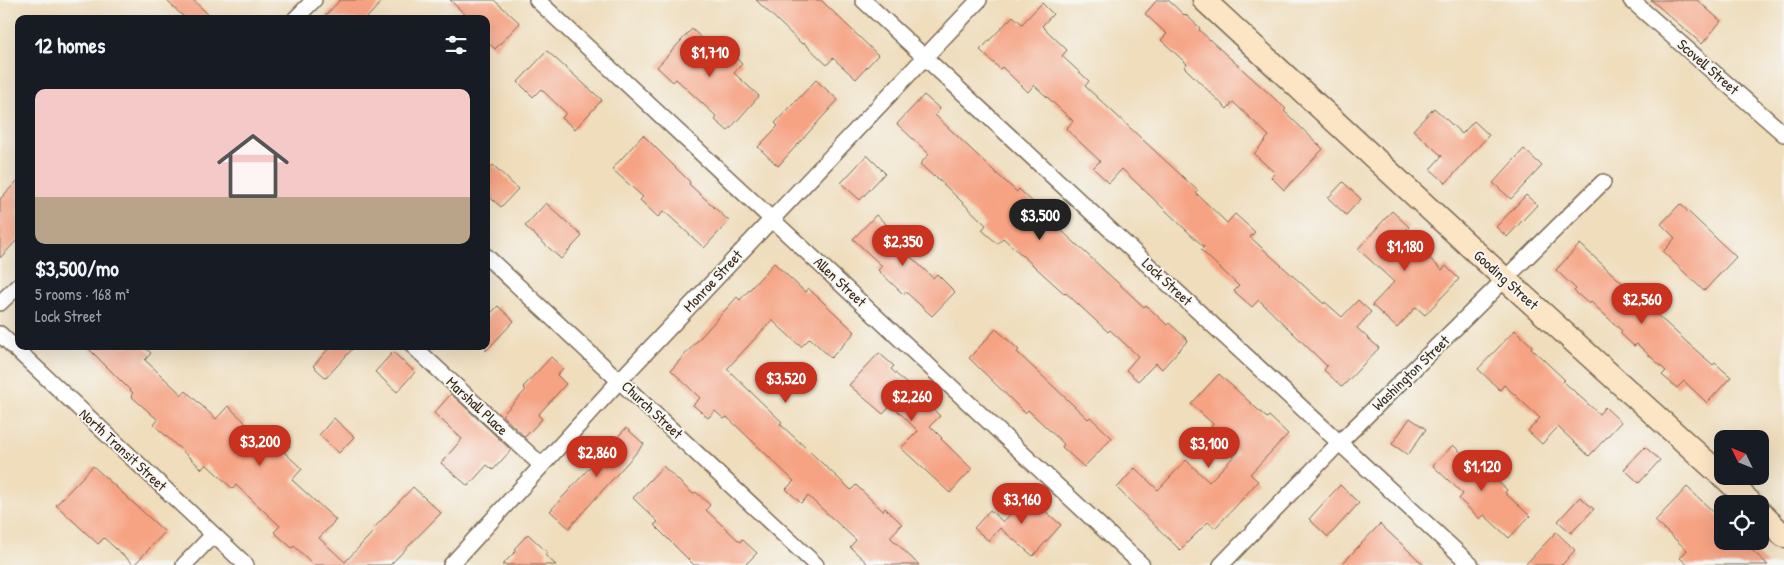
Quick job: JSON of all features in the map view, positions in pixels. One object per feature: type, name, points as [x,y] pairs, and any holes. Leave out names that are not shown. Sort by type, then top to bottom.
[{"type":"street","points":[[299,15],[314,0]]},
{"type":"street","name":"Allen Street","points":[[537,0],[1142,565]]},
{"type":"street","name":"Lock Street","points":[[863,0],[1471,565]]},
{"type":"street","name":"Monroe Street","points":[[451,565],[620,380],[979,0]]},
{"type":"street","name":"Gooding Street","points":[[1204,0],[1506,280],[1714,468]]},
{"type":"street","name":"Scovell Street","points":[[1631,0],[1784,134]]},
{"type":"street","name":"Washington Street","points":[[1221,565],[1340,442],[1603,182]]},
{"type":"street","name":"Church Street","points":[[490,260],[620,380],[809,563]]},
{"type":"street","points":[[0,303],[15,289]]},
{"type":"street","name":"North Transit Street","points":[[0,334],[15,348]]},
{"type":"street","name":"North Transit Street","points":[[17,350],[246,565]]},
{"type":"street","name":"Marshall Place","points":[[418,350],[541,466]]},
{"type":"street","name":"Gooding Street","points":[[1733,485],[1745,495]]},
{"type":"street","name":"Gooding Street","points":[[1769,513],[1784,520]]},
{"type":"street","name":"Gooding Street","points":[[1769,519],[1784,536]]},
{"type":"street","points":[[184,565],[213,534]]},
{"type":"building","points":[[166,0],[193,0],[209,15],[182,15]]},
{"type":"building","points":[[340,0],[383,0],[370,15],[326,15]]},
{"type":"building","points":[[450,0],[494,0],[520,23],[495,49],[490,45],[490,15],[466,15]]},
{"type":"building","points":[[756,0],[821,0],[878,55],[856,79],[833,58],[827,65]]},
{"type":"building","points":[[1157,0],[1168,0],[1185,14],[1200,28],[1199,30],[1286,109],[1284,111],[1323,149],[1284,190],[1271,177],[1275,173],[1254,154],[1269,136],[1233,102],[1227,109],[1184,67],[1187,64],[1161,40],[1167,34],[1145,14]]},
{"type":"building","points":[[1651,0],[1697,0],[1721,21],[1702,44]]},
{"type":"building","points":[[1042,3],[1053,14],[1042,26],[1067,50],[1062,56],[1089,81],[1085,86],[1198,191],[1196,193],[1227,223],[1235,214],[1255,232],[1250,237],[1324,304],[1325,302],[1342,317],[1358,300],[1371,312],[1357,328],[1379,348],[1342,387],[1324,370],[1327,366],[1259,300],[1252,307],[1234,291],[1239,286],[1201,250],[1204,247],[1122,169],[1109,183],[1093,168],[1100,161],[1066,129],[1073,121],[1034,85],[1028,92],[1002,67],[1000,69],[980,50],[1013,16],[1022,24]]},
{"type":"building","points":[[692,29],[723,57],[729,51],[742,64],[734,73],[759,96],[728,131],[715,120],[717,117],[676,79],[673,82],[657,67]]},
{"type":"building","points":[[547,51],[602,100],[575,129],[562,118],[566,113],[541,89],[533,97],[518,82]]},
{"type":"building","points":[[816,80],[838,100],[778,166],[758,147],[778,126],[775,123]]},
{"type":"building","points":[[924,95],[940,109],[935,115],[994,171],[1017,192],[1019,189],[1144,307],[1146,305],[1167,325],[1169,323],[1188,340],[1162,369],[1156,363],[1138,381],[1126,370],[1138,356],[1110,330],[1108,332],[1003,238],[998,244],[982,230],[986,225],[920,164],[929,154],[897,124]]},
{"type":"building","points":[[1434,108],[1462,134],[1474,121],[1489,135],[1446,183],[1430,169],[1442,156],[1413,130]]},
{"type":"building","points":[[643,135],[690,182],[689,184],[729,221],[704,248],[664,211],[658,217],[640,200],[643,197],[612,169]]},
{"type":"building","points":[[1524,149],[1542,166],[1511,199],[1493,183]]},
{"type":"building","points":[[867,155],[885,173],[860,200],[841,183]]},
{"type":"building","points":[[493,165],[518,189],[501,207],[490,197],[490,168]]},
{"type":"building","points":[[1343,182],[1361,199],[1346,215],[1328,198]]},
{"type":"building","points":[[15,183],[15,242],[0,258],[0,199]]},
{"type":"building","points":[[1526,195],[1537,205],[1507,237],[1496,227]]},
{"type":"building","points":[[546,203],[582,236],[561,259],[525,226]]},
{"type":"building","points":[[1680,204],[1736,257],[1704,291],[1663,252],[1675,238],[1661,224]]},
{"type":"building","points":[[1392,211],[1409,227],[1403,233],[1442,270],[1446,266],[1459,279],[1425,315],[1416,307],[1397,328],[1372,305],[1394,282],[1358,249]]},
{"type":"building","points":[[876,215],[897,234],[892,239],[933,278],[937,274],[955,292],[932,316],[906,292],[903,294],[878,270],[882,266],[853,239]]},
{"type":"building","points":[[1580,244],[1690,345],[1713,365],[1715,363],[1731,377],[1707,403],[1684,381],[1677,388],[1662,375],[1666,371],[1637,344],[1634,346],[1620,333],[1622,331],[1591,302],[1589,304],[1574,291],[1576,289],[1556,270]]},
{"type":"building","points":[[774,263],[805,292],[808,288],[855,332],[831,358],[810,338],[801,347],[772,320],[727,369],[782,422],[780,424],[851,490],[856,485],[883,511],[885,508],[902,524],[890,537],[919,565],[869,565],[850,547],[856,540],[808,496],[801,503],[786,489],[794,481],[727,417],[724,419],[715,411],[708,418],[693,405],[700,398],[671,370],[737,297],[740,300]]},
{"type":"building","points":[[498,306],[514,321],[490,347],[490,314]]},
{"type":"building","points":[[996,329],[1019,350],[1017,352],[1088,419],[1090,417],[1112,438],[1084,467],[1062,447],[1064,444],[1028,410],[1025,413],[969,358]]},
{"type":"building","points":[[1515,330],[1565,380],[1563,381],[1599,414],[1605,407],[1621,422],[1589,456],[1558,427],[1542,444],[1528,431],[1540,418],[1504,385],[1500,390],[1478,369]]},
{"type":"building","points":[[90,350],[148,350],[151,353],[145,360],[182,395],[186,391],[216,419],[228,406],[246,423],[239,430],[263,452],[279,435],[290,446],[284,452],[302,469],[292,480],[336,520],[319,538],[345,562],[413,487],[441,513],[390,565],[314,565],[294,546],[292,548],[274,532],[280,526],[236,485],[233,489],[206,464],[202,469],[154,425],[158,420],[131,396],[133,393]]},
{"type":"building","points":[[327,350],[351,350],[326,378],[313,366]]},
{"type":"building","points":[[393,352],[415,372],[397,392],[375,372]]},
{"type":"building","points":[[879,353],[894,366],[891,369],[940,416],[930,426],[972,469],[950,493],[901,448],[918,431],[892,405],[883,414],[849,385]]},
{"type":"building","points":[[551,357],[563,368],[557,375],[566,384],[538,415],[542,419],[525,437],[502,415],[526,390],[523,387]]},
{"type":"building","points":[[1219,374],[1267,418],[1269,416],[1288,434],[1250,474],[1258,481],[1238,504],[1215,528],[1208,522],[1180,550],[1117,488],[1135,468],[1158,490],[1186,460],[1209,482],[1238,452],[1211,427],[1213,424],[1191,404]]},
{"type":"building","points":[[451,394],[511,450],[493,470],[487,465],[468,486],[441,463],[462,439],[434,413]]},
{"type":"building","points":[[334,418],[354,437],[339,453],[319,435]]},
{"type":"building","points":[[1410,418],[1426,429],[1408,455],[1392,444]]},
{"type":"building","points":[[626,428],[644,444],[569,528],[550,511]]},
{"type":"building","points":[[1453,445],[1483,473],[1486,470],[1507,490],[1505,493],[1530,516],[1509,538],[1484,515],[1480,519],[1459,499],[1463,494],[1433,466]]},
{"type":"building","points":[[1645,447],[1660,460],[1639,483],[1624,469]]},
{"type":"building","points":[[93,466],[165,532],[134,565],[104,538],[98,544],[56,505]]},
{"type":"building","points":[[663,466],[693,494],[696,492],[710,505],[706,510],[740,542],[742,539],[757,553],[745,565],[694,565],[654,525],[658,522],[633,498]]},
{"type":"building","points":[[1340,485],[1359,503],[1328,537],[1309,519]]},
{"type":"building","points":[[1687,487],[1714,512],[1714,550],[1752,550],[1768,565],[1688,565],[1680,558],[1687,550],[1655,521]]},
{"type":"building","points":[[1030,493],[1046,508],[1044,510],[1061,525],[1033,556],[1000,528],[989,541],[974,528],[990,510],[1003,522]]},
{"type":"building","points":[[1580,497],[1594,509],[1571,533],[1558,521]]},
{"type":"building","points":[[1380,524],[1424,565],[1341,565]]},
{"type":"building","points":[[1556,532],[1575,550],[1562,565],[1525,565]]},
{"type":"building","points":[[528,534],[547,552],[545,555],[556,565],[502,565],[516,551],[514,549]]}]
